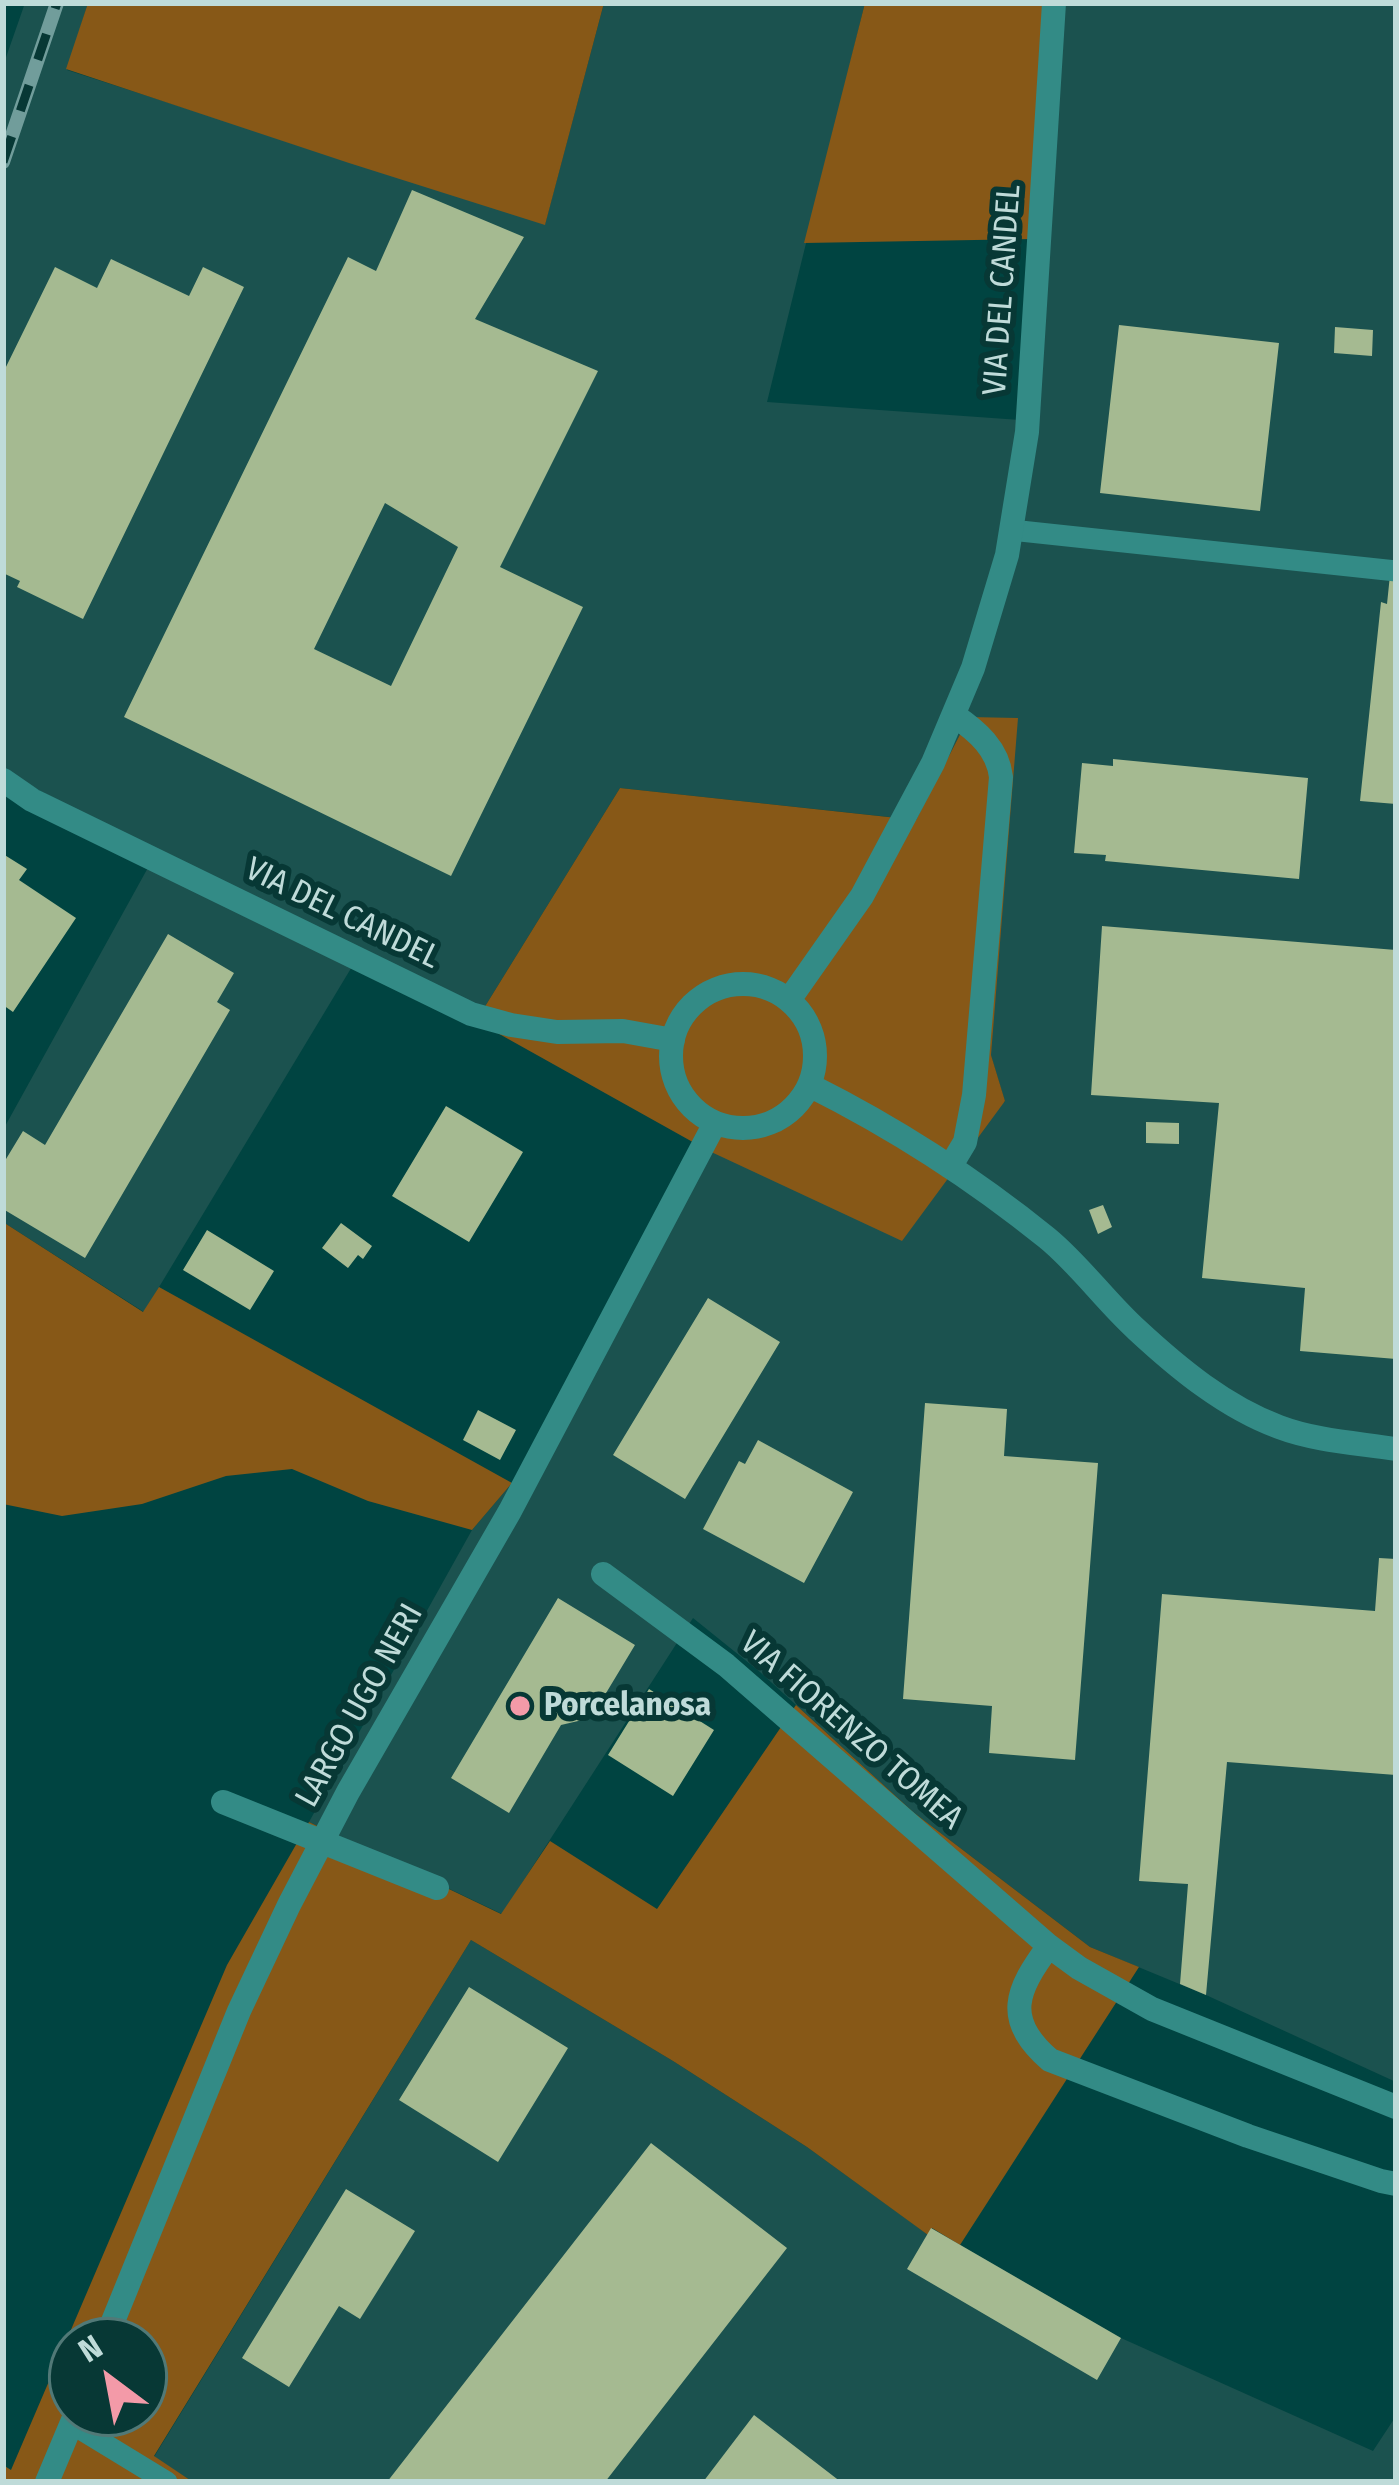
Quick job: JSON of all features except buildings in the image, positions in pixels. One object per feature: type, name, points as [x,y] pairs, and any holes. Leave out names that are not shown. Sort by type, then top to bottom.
[{"type":"street","name":"VIA DEL CANDEL","points":[[789,1000],[862,896],[955,716],[990,616],[1028,432],[1054,3]]},
{"type":"street","points":[[950,1167],[965,1142],[974,1095],[1000,777],[999,762],[987,743],[955,716]]},
{"type":"street","name":"VIA DEL CANDEL","points":[[3,780],[32,800],[471,1014],[557,1031],[623,1031],[673,1040]]},
{"type":"street","points":[[751,984],[789,1000],[808,1024],[816,1055],[809,1085],[797,1104],[759,1127],[715,1123],[698,1112],[675,1080],[671,1060],[680,1020],[693,1004],[730,985],[751,984]]},
{"type":"street","points":[[809,1085],[950,1167],[1049,1240],[1137,1330],[1213,1392],[1279,1427],[1396,1449]]},
{"type":"street","name":"LARGO UGO NERI","points":[[115,2317],[239,2011],[322,1840],[509,1511],[715,1123]]},
{"type":"street","name":"VIA FIORENZO TOMEA","points":[[603,1574],[726,1664],[1079,1968],[1152,2009],[1396,2107]]},
{"type":"street","points":[[223,1802],[437,1888]]},
{"type":"street","points":[[1049,1946],[1028,1974],[1018,2006],[1032,2044],[1050,2060],[1248,2136],[1396,2184]]},
{"type":"street","points":[[46,2482],[66,2437]]},
{"type":"lane","points":[[1011,530],[1396,572]]},
{"type":"lane","points":[[102,2437],[167,2482]]},
{"type":"shaded area","points":[[25,3],[88,3],[67,70],[545,224],[604,3],[865,3],[767,402],[1020,420],[1047,3],[1396,3],[1396,2082],[1090,1947],[913,1812],[760,1672],[693,1618],[502,1914],[309,1822],[472,1530],[512,1483],[707,1150],[1005,1102],[991,1056],[969,717],[917,820],[620,788],[476,1021],[356,960],[144,1312],[3,1222],[3,1130],[155,855],[3,770],[3,66]]},
{"type":"shaded area","points":[[88,3],[604,3],[545,225],[66,69]]},
{"type":"shaded area","points":[[865,3],[1047,3],[1032,239],[804,243]]},
{"type":"shaded area","points":[[969,717],[1018,718],[991,1055],[1005,1101],[902,1241],[707,1150],[476,1021],[620,788],[916,820]]},
{"type":"shaded area","points":[[3,1222],[143,1312],[159,1287],[512,1483],[472,1530],[368,1501],[292,1469],[226,1476],[142,1504],[62,1516],[3,1504]]},
{"type":"shaded area","points":[[796,1705],[913,1812],[1090,1947],[1139,1967],[960,2245],[932,2228],[928,2235],[807,2147],[471,1940],[168,2433],[168,2317],[76,2317],[227,1965],[309,1822],[501,1914],[550,1841],[657,1909]]},
{"type":"shaded area","points":[[471,1940],[807,2147],[927,2234],[931,2228],[1121,2338],[1373,2451],[1396,2416],[1396,2482],[193,2482],[154,2457]]},
{"type":"shaded area","points":[[48,2383],[48,2437],[166,2437],[154,2456],[193,2482],[3,2482],[3,2465],[11,2470]]},
{"type":"railway","points":[[3,162],[57,3]]},
{"type":"place","name":"Porcelanosa","points":[[520,1706]]}]
